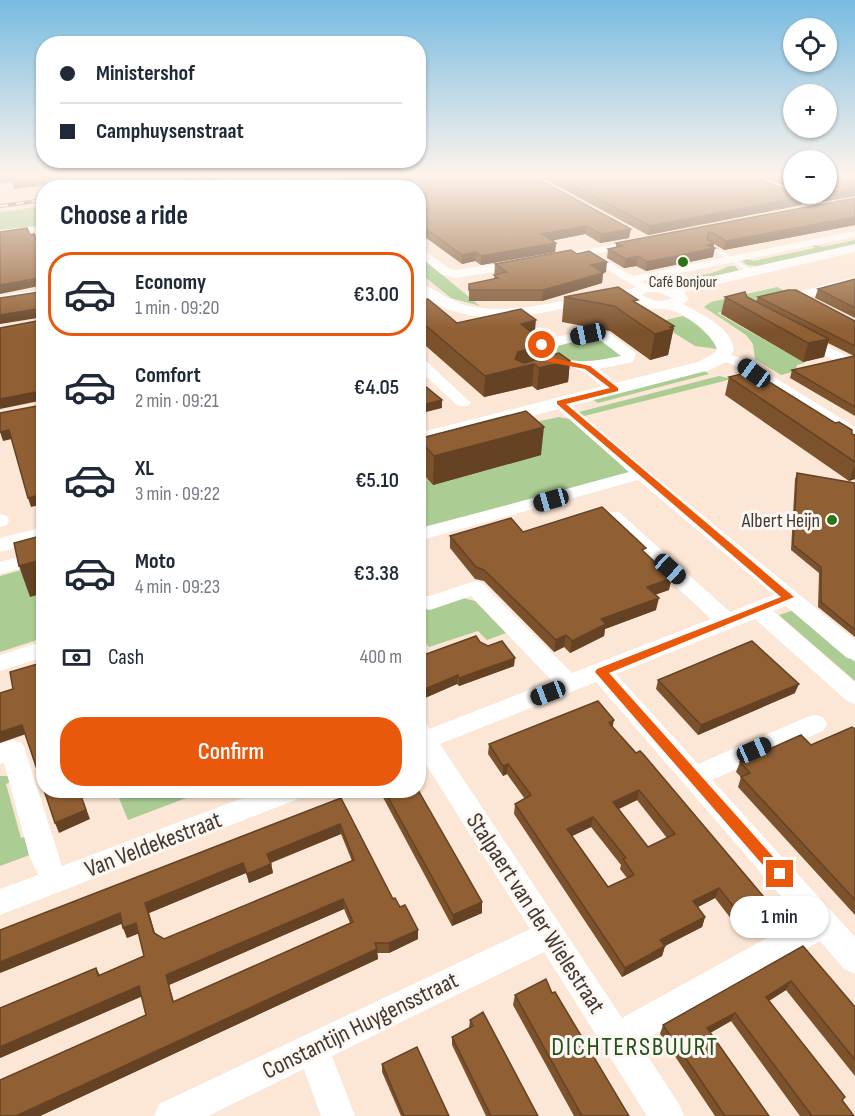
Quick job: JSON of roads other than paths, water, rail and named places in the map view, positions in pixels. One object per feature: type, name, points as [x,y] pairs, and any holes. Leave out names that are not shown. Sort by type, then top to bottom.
[{"type":"street","points":[[553,258],[648,241],[628,230]]},
{"type":"street","points":[[0,233],[36,233]]},
{"type":"street","points":[[426,294],[447,306],[486,314],[526,312],[637,290],[734,260],[855,234]]},
{"type":"street","points":[[586,253],[637,290],[653,305],[751,271],[855,248]]},
{"type":"street","points":[[426,256],[445,271],[455,274],[467,274],[532,262]]},
{"type":"street","points":[[675,297],[855,259]]},
{"type":"street","points":[[751,271],[766,279]]},
{"type":"street","points":[[855,281],[798,296],[855,326]]},
{"type":"street","points":[[0,300],[36,294]]},
{"type":"street","points":[[675,297],[725,340],[726,347],[718,359]]},
{"type":"street","points":[[791,331],[849,359]]},
{"type":"street","points":[[542,372],[580,366],[628,358],[629,353],[604,336],[588,334],[542,345],[538,350],[551,360],[580,366],[615,389]]},
{"type":"street","points":[[426,437],[615,389],[718,359],[754,373],[854,432]]},
{"type":"street","points":[[818,365],[849,359]]},
{"type":"street","points":[[426,369],[463,403]]},
{"type":"street","points":[[426,387],[442,384]]},
{"type":"street","points":[[560,403],[641,474],[855,652]]},
{"type":"street","points":[[488,421],[502,435]]},
{"type":"street","points":[[426,533],[641,474]]},
{"type":"street","points":[[612,516],[726,621]]},
{"type":"street","points":[[0,545],[36,536]]},
{"type":"street","points":[[0,568],[36,558]]},
{"type":"street","points":[[426,603],[475,588],[568,685]]},
{"type":"street","points":[[426,736],[568,685],[789,597]]},
{"type":"street","points":[[758,610],[855,695]]},
{"type":"street","points":[[0,663],[36,652]]},
{"type":"street","points":[[601,672],[855,960]]},
{"type":"street","points":[[694,777],[814,724]]},
{"type":"street","name":"Stalpaert van der Wielestraat","points":[[426,746],[667,1116]]},
{"type":"street","points":[[0,754],[13,750],[43,855],[55,882]]},
{"type":"street","name":"Van Veldekestraat","points":[[0,902],[55,882],[248,798]]},
{"type":"street","points":[[617,1038],[823,923]]},
{"type":"street","name":"Constantijn Huygensstraat","points":[[171,1116],[549,935]]},
{"type":"street","points":[[312,1047],[338,1116]]},
{"type":"lane","points":[[708,245],[751,271]]},
{"type":"place","name":"Café Bonjour","points":[[683,262]]},
{"type":"place","name":"Albert Heijn","points":[[832,520]]},
{"type":"district","name":"DICHTERSBUURT","points":[[635,1046]]}]
